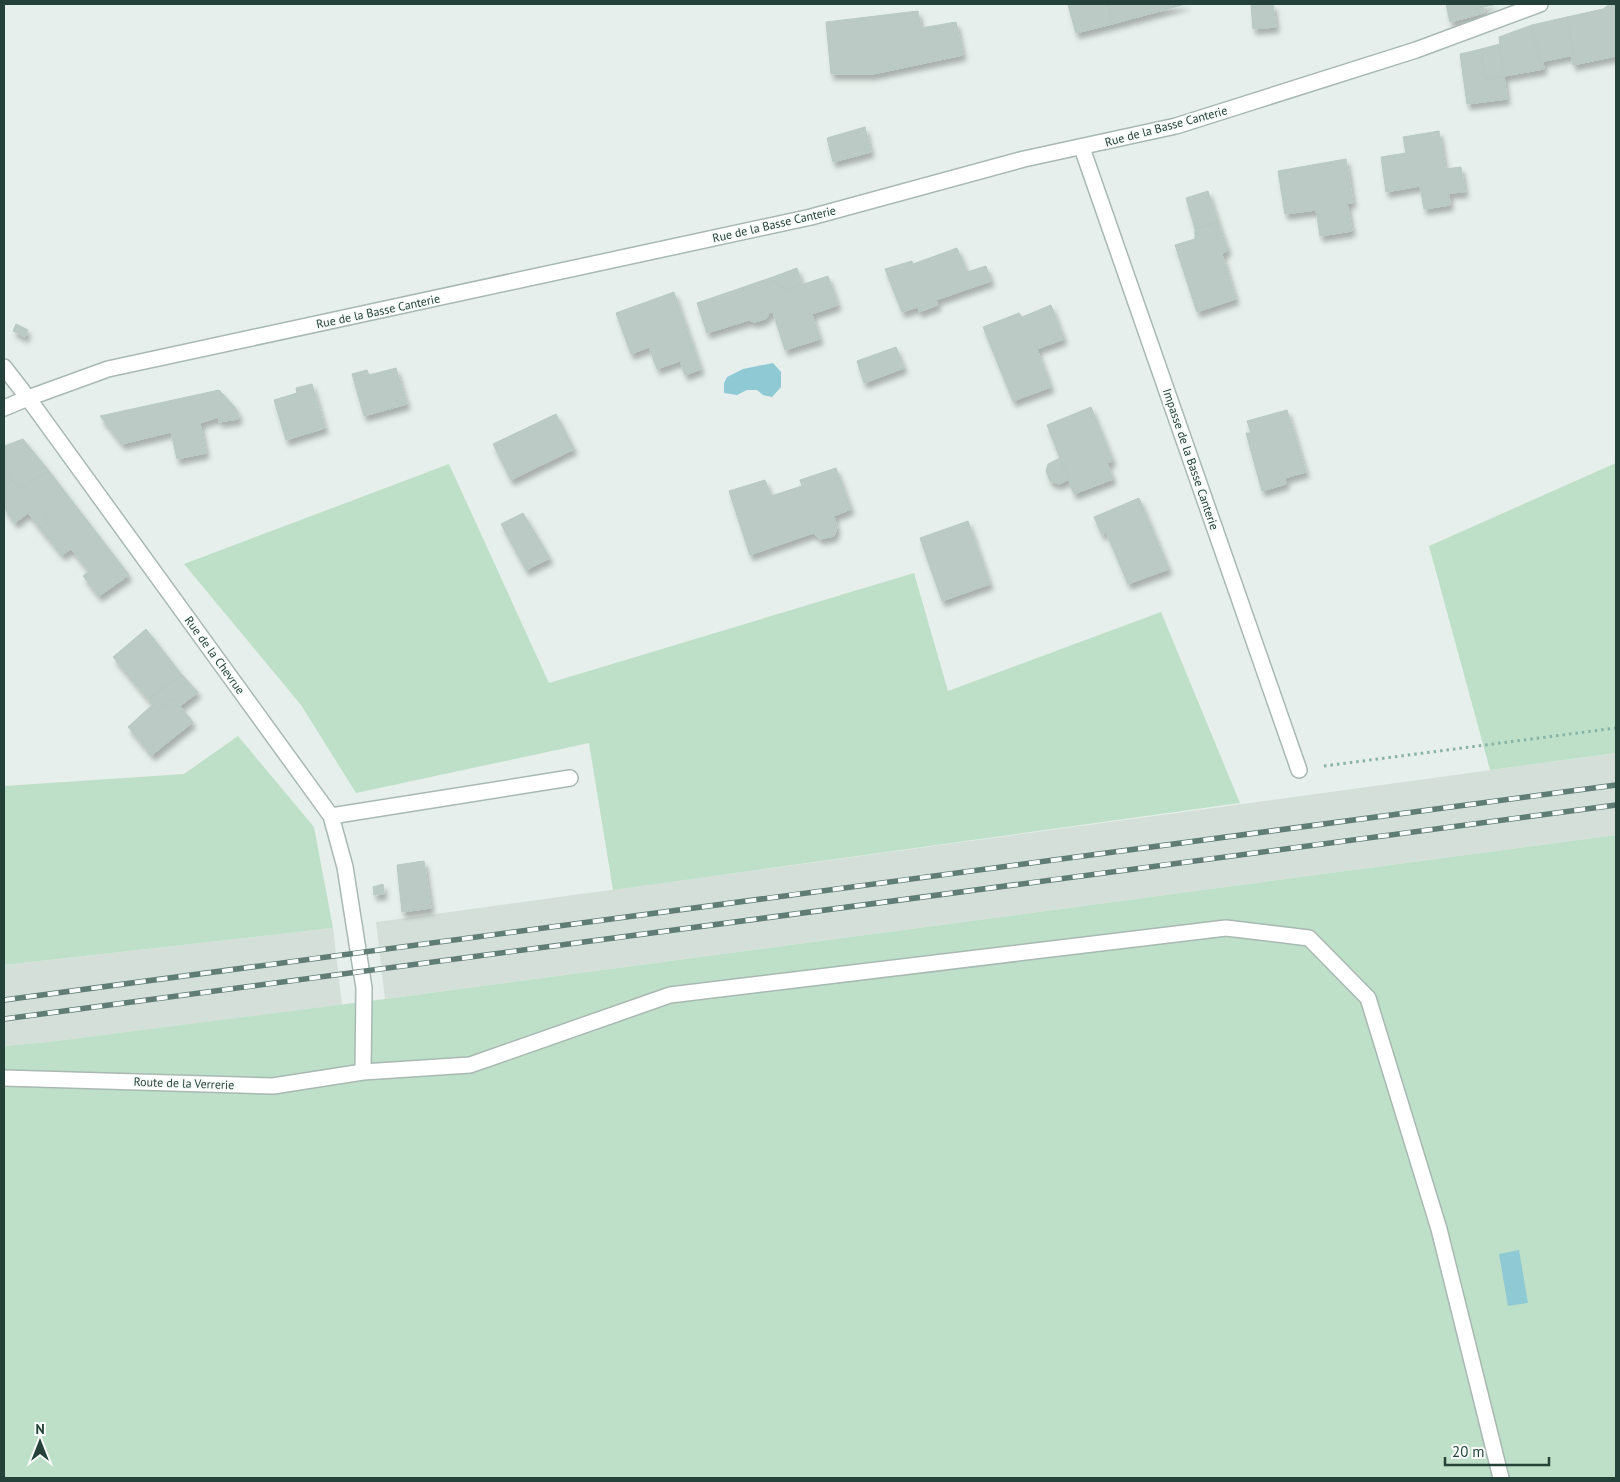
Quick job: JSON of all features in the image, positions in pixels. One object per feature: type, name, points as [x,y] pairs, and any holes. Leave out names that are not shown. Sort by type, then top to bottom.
[{"type":"street","name":"Rue de la Basse Canterie","points":[[4,408],[108,369],[811,217],[1024,160],[1176,126],[1416,50],[1509,10],[1540,4]]},
{"type":"street","name":"Impasse de la Basse Canterie","points":[[1082,148],[1299,770]]},
{"type":"street","name":"Rue de la Chevrue","points":[[4,367],[331,816],[345,867],[364,988],[363,1072]]},
{"type":"street","points":[[331,816],[570,778]]},
{"type":"street","name":"Route de la Verrerie","points":[[4,1078],[273,1086],[363,1072],[470,1065],[670,995],[1226,928],[1309,938],[1368,998],[1439,1229],[1501,1478]]},
{"type":"path","points":[[1299,770],[1616,728]]},
{"type":"shaded area","points":[[1616,753],[1616,835],[385,999],[376,922]]},
{"type":"shaded area","points":[[333,928],[342,1005],[4,1046],[4,965]]},
{"type":"green space","points":[[1616,463],[1616,753],[1490,770],[1429,546]]},
{"type":"green space","points":[[449,464],[549,683],[914,573],[948,691],[1161,612],[1240,803],[613,890],[589,743],[356,793],[301,705],[184,564]]},
{"type":"green space","points":[[238,736],[314,827],[333,928],[4,965],[4,786],[184,774]]},
{"type":"green space","points":[[1616,835],[1616,1478],[4,1478],[4,1046],[385,999]]},
{"type":"water","points":[[773,363],[781,372],[781,387],[772,397],[763,395],[757,390],[747,390],[737,395],[724,393],[724,383],[727,377],[743,369]]},
{"type":"water","points":[[1519,1250],[1528,1303],[1508,1306],[1499,1254]]},
{"type":"building","points":[[1107,4],[1112,24],[1076,33],[1068,5]]},
{"type":"building","points":[[1107,4],[1186,4],[1112,24]]},
{"type":"building","points":[[1251,4],[1273,4],[1276,27],[1253,29]]},
{"type":"building","points":[[1446,4],[1493,5],[1483,7],[1484,13],[1450,22]]},
{"type":"building","points":[[1616,4],[1616,56],[1573,65],[1571,55],[1574,55],[1567,17]]},
{"type":"building","points":[[918,11],[921,28],[956,22],[963,55],[873,74],[831,74],[826,22]]},
{"type":"building","points":[[1567,17],[1574,55],[1540,62],[1532,25]]},
{"type":"building","points":[[1532,25],[1540,62],[1543,61],[1544,69],[1504,76],[1499,37]]},
{"type":"building","points":[[1500,44],[1504,76],[1485,80],[1481,49]]},
{"type":"building","points":[[1481,49],[1485,80],[1504,76],[1507,99],[1467,104],[1460,54]]},
{"type":"building","points":[[865,127],[871,152],[833,162],[827,138]]},
{"type":"building","points":[[1439,131],[1445,169],[1461,167],[1465,192],[1449,193],[1450,205],[1424,209],[1420,186],[1386,192],[1381,157],[1406,153],[1403,137]]},
{"type":"building","points":[[1346,159],[1353,203],[1347,203],[1352,231],[1320,236],[1316,210],[1285,214],[1278,171]]},
{"type":"building","points":[[1208,191],[1218,222],[1195,229],[1186,198]]},
{"type":"building","points":[[1218,222],[1228,250],[1222,254],[1236,299],[1197,312],[1175,245],[1195,239],[1195,229]]},
{"type":"building","points":[[957,248],[967,272],[986,266],[991,281],[936,300],[938,305],[919,312],[918,307],[902,312],[885,269],[912,261],[913,264]]},
{"type":"building","points":[[797,268],[802,284],[786,290],[770,278]]},
{"type":"building","points":[[828,276],[838,305],[812,314],[820,339],[785,350],[773,312],[769,313],[767,318],[762,320],[754,322],[749,320],[707,333],[697,303],[770,278],[786,290]]},
{"type":"building","points":[[674,292],[701,369],[685,375],[680,361],[657,369],[649,347],[631,354],[616,313]]},
{"type":"building","points":[[1051,305],[1064,339],[1037,349],[1051,387],[1013,401],[983,327],[1019,313],[1022,317]]},
{"type":"building","points":[[16,324],[28,330],[25,337],[13,331]]},
{"type":"building","points":[[896,347],[904,368],[864,383],[857,361]]},
{"type":"building","points":[[396,368],[407,404],[364,416],[352,374],[367,370],[369,375]]},
{"type":"building","points":[[312,384],[325,428],[286,440],[274,400],[297,393],[296,388]]},
{"type":"building","points":[[219,390],[235,407],[239,415],[238,419],[219,422],[219,417],[200,423],[206,453],[177,459],[171,432],[122,444],[100,416]]},
{"type":"building","points":[[1091,407],[1113,461],[1107,463],[1113,479],[1074,494],[1047,425]]},
{"type":"building","points":[[1287,410],[1306,472],[1285,478],[1286,484],[1262,491],[1246,433],[1251,433],[1247,421]]},
{"type":"building","points":[[556,414],[574,449],[511,480],[493,444]]},
{"type":"building","points":[[23,439],[49,471],[19,489],[4,470],[4,446]]},
{"type":"building","points":[[1060,458],[1069,479],[1059,484],[1050,481],[1046,471],[1048,464]]},
{"type":"building","points":[[836,468],[851,509],[834,516],[837,528],[834,536],[820,539],[813,533],[750,555],[729,491],[765,480],[771,496],[802,486],[800,480]]},
{"type":"building","points":[[4,470],[13,481],[4,484]]},
{"type":"building","points":[[49,471],[129,575],[99,596],[83,576],[89,571],[71,549],[62,555],[40,528],[50,520],[38,505],[15,523],[4,508],[4,484],[13,481],[19,489]]},
{"type":"building","points":[[1139,498],[1169,569],[1128,584],[1106,532],[1102,535],[1094,517]]},
{"type":"building","points":[[38,505],[50,520],[40,528],[28,513]]},
{"type":"building","points":[[523,513],[550,558],[526,570],[501,524]]},
{"type":"building","points":[[968,521],[990,584],[942,601],[920,538]]},
{"type":"building","points":[[146,629],[182,675],[148,699],[113,657]]},
{"type":"building","points":[[182,675],[198,692],[179,707],[173,698],[157,710],[148,699]]},
{"type":"building","points":[[173,698],[193,722],[152,755],[128,727],[152,705],[157,710]]},
{"type":"building","points":[[424,861],[431,908],[402,912],[397,865]]},
{"type":"building","points":[[383,884],[384,894],[374,895],[373,887]]},
{"type":"railway","points":[[4,1000],[1616,785]]},
{"type":"railway","points":[[4,1019],[1616,805]]}]
